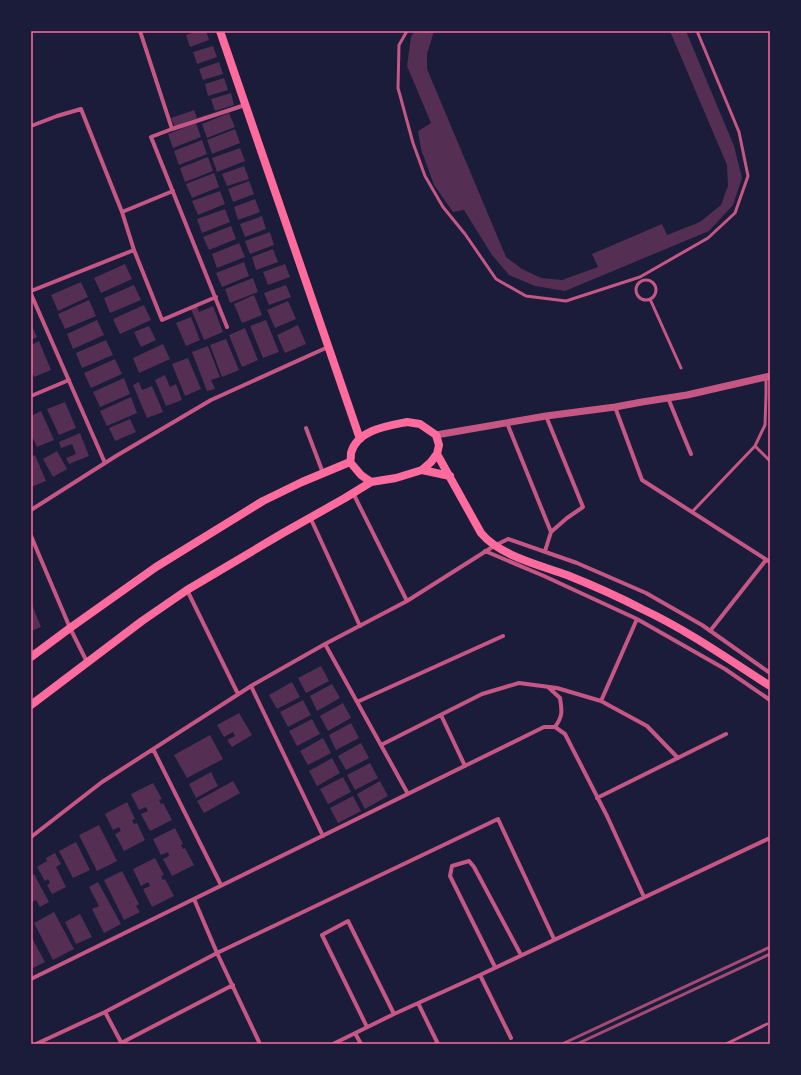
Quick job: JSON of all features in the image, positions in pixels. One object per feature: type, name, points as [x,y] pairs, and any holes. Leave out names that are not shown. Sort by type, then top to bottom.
[{"type":"main road","points":[[221,31],[360,439]]},
{"type":"main road","points":[[31,705],[142,621],[187,590],[371,482],[396,478],[422,470],[432,462],[438,454],[439,445],[436,435],[420,424],[407,422],[390,425],[371,432],[360,439],[355,446],[350,462]]},
{"type":"main road","points":[[438,454],[481,533],[486,540],[497,548],[508,554],[569,576],[666,620],[770,686]]},
{"type":"main road","points":[[31,657],[156,567],[263,501],[302,482],[350,462]]},
{"type":"main road","points":[[350,462],[361,475],[371,482]]},
{"type":"main road","points":[[422,470],[450,476]]},
{"type":"street","points":[[140,31],[172,129]]},
{"type":"street","points":[[227,327],[151,136],[245,105]]},
{"type":"street","points":[[31,126],[81,109],[122,212],[134,250],[162,320],[216,297]]},
{"type":"street","points":[[122,212],[173,191]]},
{"type":"street","points":[[31,291],[134,250]]},
{"type":"street","points":[[31,294],[105,463]]},
{"type":"street","points":[[31,510],[105,463],[211,400],[328,347]]},
{"type":"street","points":[[436,435],[507,422],[688,395],[768,376]]},
{"type":"street","points":[[31,396],[68,380]]},
{"type":"street","points":[[668,398],[691,454]]},
{"type":"street","points":[[615,407],[642,480],[768,561],[710,631]]},
{"type":"street","points":[[545,551],[551,532],[583,507],[546,416]]},
{"type":"street","points":[[507,422],[551,532]]},
{"type":"street","points":[[306,428],[323,473]]},
{"type":"street","points":[[353,493],[407,601]]},
{"type":"street","points":[[310,518],[360,626]]},
{"type":"street","points":[[31,536],[70,628],[87,662]]},
{"type":"street","points":[[31,838],[102,782],[238,694],[325,644],[407,601],[486,551],[497,548],[508,539],[577,562],[646,593],[702,625],[770,672]]},
{"type":"street","points":[[486,551],[637,619],[725,669],[770,700]]},
{"type":"street","points":[[187,590],[238,694]]},
{"type":"street","points":[[601,701],[637,619]]},
{"type":"street","points":[[357,702],[503,636]]},
{"type":"street","points":[[325,644],[408,794]]},
{"type":"street","points":[[381,745],[482,694],[519,683],[557,688],[601,701],[648,726],[678,758]]},
{"type":"street","points":[[251,686],[323,836]]},
{"type":"street","points":[[547,687],[560,698],[562,710],[561,720],[555,727]]},
{"type":"street","points":[[441,715],[465,766]]},
{"type":"street","points":[[31,979],[544,727],[555,727],[565,734],[644,898]]},
{"type":"street","points":[[597,798],[726,734]]},
{"type":"street","points":[[153,749],[221,885]]},
{"type":"street","points":[[36,1044],[105,1012],[217,952],[498,819],[554,939]]},
{"type":"street","points":[[333,1044],[770,838]]},
{"type":"street","points":[[495,967],[450,876],[452,866],[469,861],[474,867],[521,955]]},
{"type":"street","points":[[194,899],[260,1044]]},
{"type":"street","points":[[367,1027],[322,935],[348,921],[394,1014]]},
{"type":"street","points":[[480,975],[511,1038]]},
{"type":"street","points":[[105,1012],[122,1044],[233,985]]},
{"type":"street","points":[[418,1003],[438,1044]]},
{"type":"street","points":[[355,1033],[361,1044]]},
{"type":"lane","points":[[407,31],[399,45],[398,88],[413,143],[425,176],[443,207],[465,234],[496,279],[526,296],[566,301],[640,277],[708,238],[735,213],[748,176],[740,132],[698,31]]},
{"type":"lane","points":[[640,277],[642,281]]},
{"type":"lane","points":[[645,280],[651,282],[655,286],[656,293],[650,299],[642,299],[636,292],[637,286],[642,281],[645,280]]},
{"type":"lane","points":[[650,299],[681,368]]},
{"type":"lane","points":[[692,512],[755,446],[765,425],[768,376]]},
{"type":"lane","points":[[755,446],[770,461]]},
{"type":"lane","points":[[726,1044],[767,1024]]},
{"type":"building","points":[[198,31],[206,31],[209,40],[190,47],[186,35]]},
{"type":"building","points":[[414,31],[434,31],[427,54],[427,69],[506,257],[522,269],[541,278],[562,280],[598,267],[592,254],[662,224],[667,235],[700,222],[721,205],[728,186],[727,165],[670,31],[686,31],[734,146],[742,178],[733,205],[709,231],[565,291],[535,286],[509,275],[492,255],[464,210],[453,212],[434,185],[421,149],[418,131],[431,123],[407,66],[411,37]]},
{"type":"building","points":[[213,46],[217,57],[197,64],[193,52]]},
{"type":"building","points":[[219,62],[223,74],[203,80],[199,69]]},
{"type":"building","points":[[224,78],[228,90],[208,96],[205,84]]},
{"type":"building","points":[[231,93],[234,105],[215,111],[211,99]]},
{"type":"building","points":[[194,110],[197,118],[175,127],[171,118]]},
{"type":"building","points":[[229,113],[235,127],[207,138],[202,124]]},
{"type":"building","points":[[196,123],[201,137],[173,148],[168,134]]},
{"type":"building","points":[[235,129],[240,143],[212,154],[207,140]]},
{"type":"building","points":[[202,140],[207,154],[179,165],[174,151]]},
{"type":"building","points":[[240,148],[245,161],[217,172],[212,158]]},
{"type":"building","points":[[208,157],[213,171],[185,182],[180,168]]},
{"type":"building","points":[[244,166],[249,179],[227,186],[222,174]]},
{"type":"building","points":[[214,173],[219,187],[192,198],[186,184]]},
{"type":"building","points":[[249,181],[254,194],[233,202],[228,189]]},
{"type":"building","points":[[220,191],[225,204],[198,215],[192,201]]},
{"type":"building","points":[[255,199],[260,212],[238,220],[234,207]]},
{"type":"building","points":[[225,209],[230,222],[202,233],[197,219]]},
{"type":"building","points":[[262,216],[266,229],[245,237],[240,224]]},
{"type":"building","points":[[231,226],[236,239],[209,250],[203,237]]},
{"type":"building","points":[[270,232],[274,245],[250,254],[245,241]]},
{"type":"building","points":[[239,243],[245,257],[217,268],[212,254]]},
{"type":"building","points":[[273,249],[278,262],[256,270],[252,257]]},
{"type":"building","points":[[244,262],[249,276],[222,287],[216,273]]},
{"type":"building","points":[[125,264],[132,279],[101,293],[94,278]]},
{"type":"building","points":[[285,264],[290,277],[268,285],[263,272]]},
{"type":"building","points":[[253,278],[258,292],[230,303],[225,289]]},
{"type":"building","points":[[81,282],[88,297],[58,311],[51,295]]},
{"type":"building","points":[[134,285],[141,300],[110,313],[104,298]]},
{"type":"building","points":[[286,285],[291,297],[269,305],[264,293]]},
{"type":"building","points":[[254,295],[262,315],[242,323],[234,304]]},
{"type":"building","points":[[89,300],[96,316],[65,329],[58,314]]},
{"type":"building","points":[[288,301],[296,319],[275,328],[267,310]]},
{"type":"building","points":[[144,305],[151,320],[120,334],[113,319]]},
{"type":"building","points":[[197,306],[199,312],[213,306],[223,332],[204,340],[191,309]]},
{"type":"building","points":[[191,317],[200,340],[186,346],[176,323]]},
{"type":"building","points":[[97,320],[104,335],[73,349],[67,334]]},
{"type":"building","points":[[266,320],[279,352],[263,358],[250,326]]},
{"type":"building","points":[[31,324],[37,337],[31,340]]},
{"type":"building","points":[[298,325],[306,344],[285,353],[277,335]]},
{"type":"building","points":[[149,326],[156,340],[141,347],[134,332]]},
{"type":"building","points":[[245,328],[258,360],[242,367],[229,335]]},
{"type":"building","points":[[226,339],[239,370],[222,377],[210,345]]},
{"type":"building","points":[[106,340],[113,355],[82,368],[76,353]]},
{"type":"building","points":[[39,341],[51,370],[34,377],[31,370],[31,345]]},
{"type":"building","points":[[163,344],[170,359],[139,373],[133,358]]},
{"type":"building","points":[[208,346],[220,377],[211,380],[215,389],[207,391],[192,352]]},
{"type":"building","points":[[188,358],[201,389],[185,396],[172,364]]},
{"type":"building","points":[[115,359],[122,374],[91,388],[84,373]]},
{"type":"building","points":[[165,375],[170,387],[176,384],[182,400],[166,406],[155,380]]},
{"type":"building","points":[[124,378],[130,394],[100,407],[93,392]]},
{"type":"building","points":[[139,382],[142,390],[152,386],[163,412],[147,418],[133,385]]},
{"type":"building","points":[[131,397],[137,413],[107,426],[100,411]]},
{"type":"building","points":[[65,402],[76,428],[59,435],[47,409]]},
{"type":"building","points":[[41,411],[54,440],[37,447],[31,434],[31,416]]},
{"type":"building","points":[[130,419],[136,432],[115,441],[109,428]]},
{"type":"building","points":[[80,433],[89,456],[69,464],[66,458],[76,454],[72,444],[61,448],[59,442]]},
{"type":"building","points":[[57,451],[67,469],[53,477],[43,459]]},
{"type":"building","points":[[35,455],[46,481],[31,487],[31,457]]},
{"type":"building","points":[[31,602],[41,627],[31,631]]},
{"type":"building","points":[[321,666],[329,681],[306,693],[298,678]]},
{"type":"building","points":[[292,682],[300,697],[277,709],[269,695]]},
{"type":"building","points":[[332,684],[340,698],[317,711],[310,696]]},
{"type":"building","points":[[303,700],[311,715],[288,727],[280,712]]},
{"type":"building","points":[[343,703],[351,718],[328,731],[320,716]]},
{"type":"building","points":[[239,713],[252,735],[232,747],[227,740],[235,736],[233,732],[224,737],[217,725]]},
{"type":"building","points":[[312,719],[320,734],[297,746],[289,731]]},
{"type":"building","points":[[351,723],[359,738],[336,750],[329,735]]},
{"type":"building","points":[[210,735],[223,759],[187,778],[174,755]]},
{"type":"building","points":[[323,738],[331,753],[308,765],[300,751]]},
{"type":"building","points":[[361,743],[369,758],[346,770],[338,756]]},
{"type":"building","points":[[332,758],[340,773],[317,786],[309,771]]},
{"type":"building","points":[[370,763],[378,778],[355,790],[347,775]]},
{"type":"building","points":[[211,772],[218,786],[196,798],[189,784]]},
{"type":"building","points":[[343,777],[351,792],[328,804],[320,789]]},
{"type":"building","points":[[233,781],[240,793],[204,813],[197,801]]},
{"type":"building","points":[[380,781],[388,796],[365,809],[357,794]]},
{"type":"building","points":[[153,783],[162,799],[159,800],[161,804],[163,803],[172,820],[150,831],[141,814],[148,811],[146,807],[139,810],[131,794]]},
{"type":"building","points":[[353,796],[361,811],[338,823],[330,808]]},
{"type":"building","points":[[127,802],[135,819],[132,820],[134,824],[137,823],[145,840],[124,851],[115,834],[121,831],[119,827],[113,830],[105,814]]},
{"type":"building","points":[[99,825],[117,861],[97,871],[79,835]]},
{"type":"building","points":[[175,828],[183,844],[181,845],[183,849],[185,848],[194,865],[172,876],[163,859],[169,856],[168,852],[161,855],[153,839]]},
{"type":"building","points":[[76,842],[90,870],[73,878],[59,851]]},
{"type":"building","points":[[55,853],[61,864],[56,867],[66,887],[52,894],[47,885],[50,883],[48,879],[45,881],[37,867],[47,861],[46,858]]},
{"type":"building","points":[[155,858],[164,875],[161,876],[163,880],[165,879],[174,896],[152,907],[143,889],[150,886],[148,882],[141,886],[133,869]]},
{"type":"building","points":[[122,871],[139,904],[136,906],[140,912],[124,920],[104,880]]},
{"type":"building","points":[[34,874],[49,902],[40,907],[36,900],[31,902],[31,876]]},
{"type":"building","points":[[98,882],[121,924],[104,933],[92,909],[99,906],[89,887]]},
{"type":"building","points":[[54,912],[74,949],[53,960],[34,923]]},
{"type":"building","points":[[80,914],[92,937],[76,944],[65,922]]},
{"type":"building","points":[[31,936],[45,962],[31,969]]},
{"type":"railway","points":[[562,1044],[770,947]]},
{"type":"railway","points":[[577,1044],[770,954]]}]
